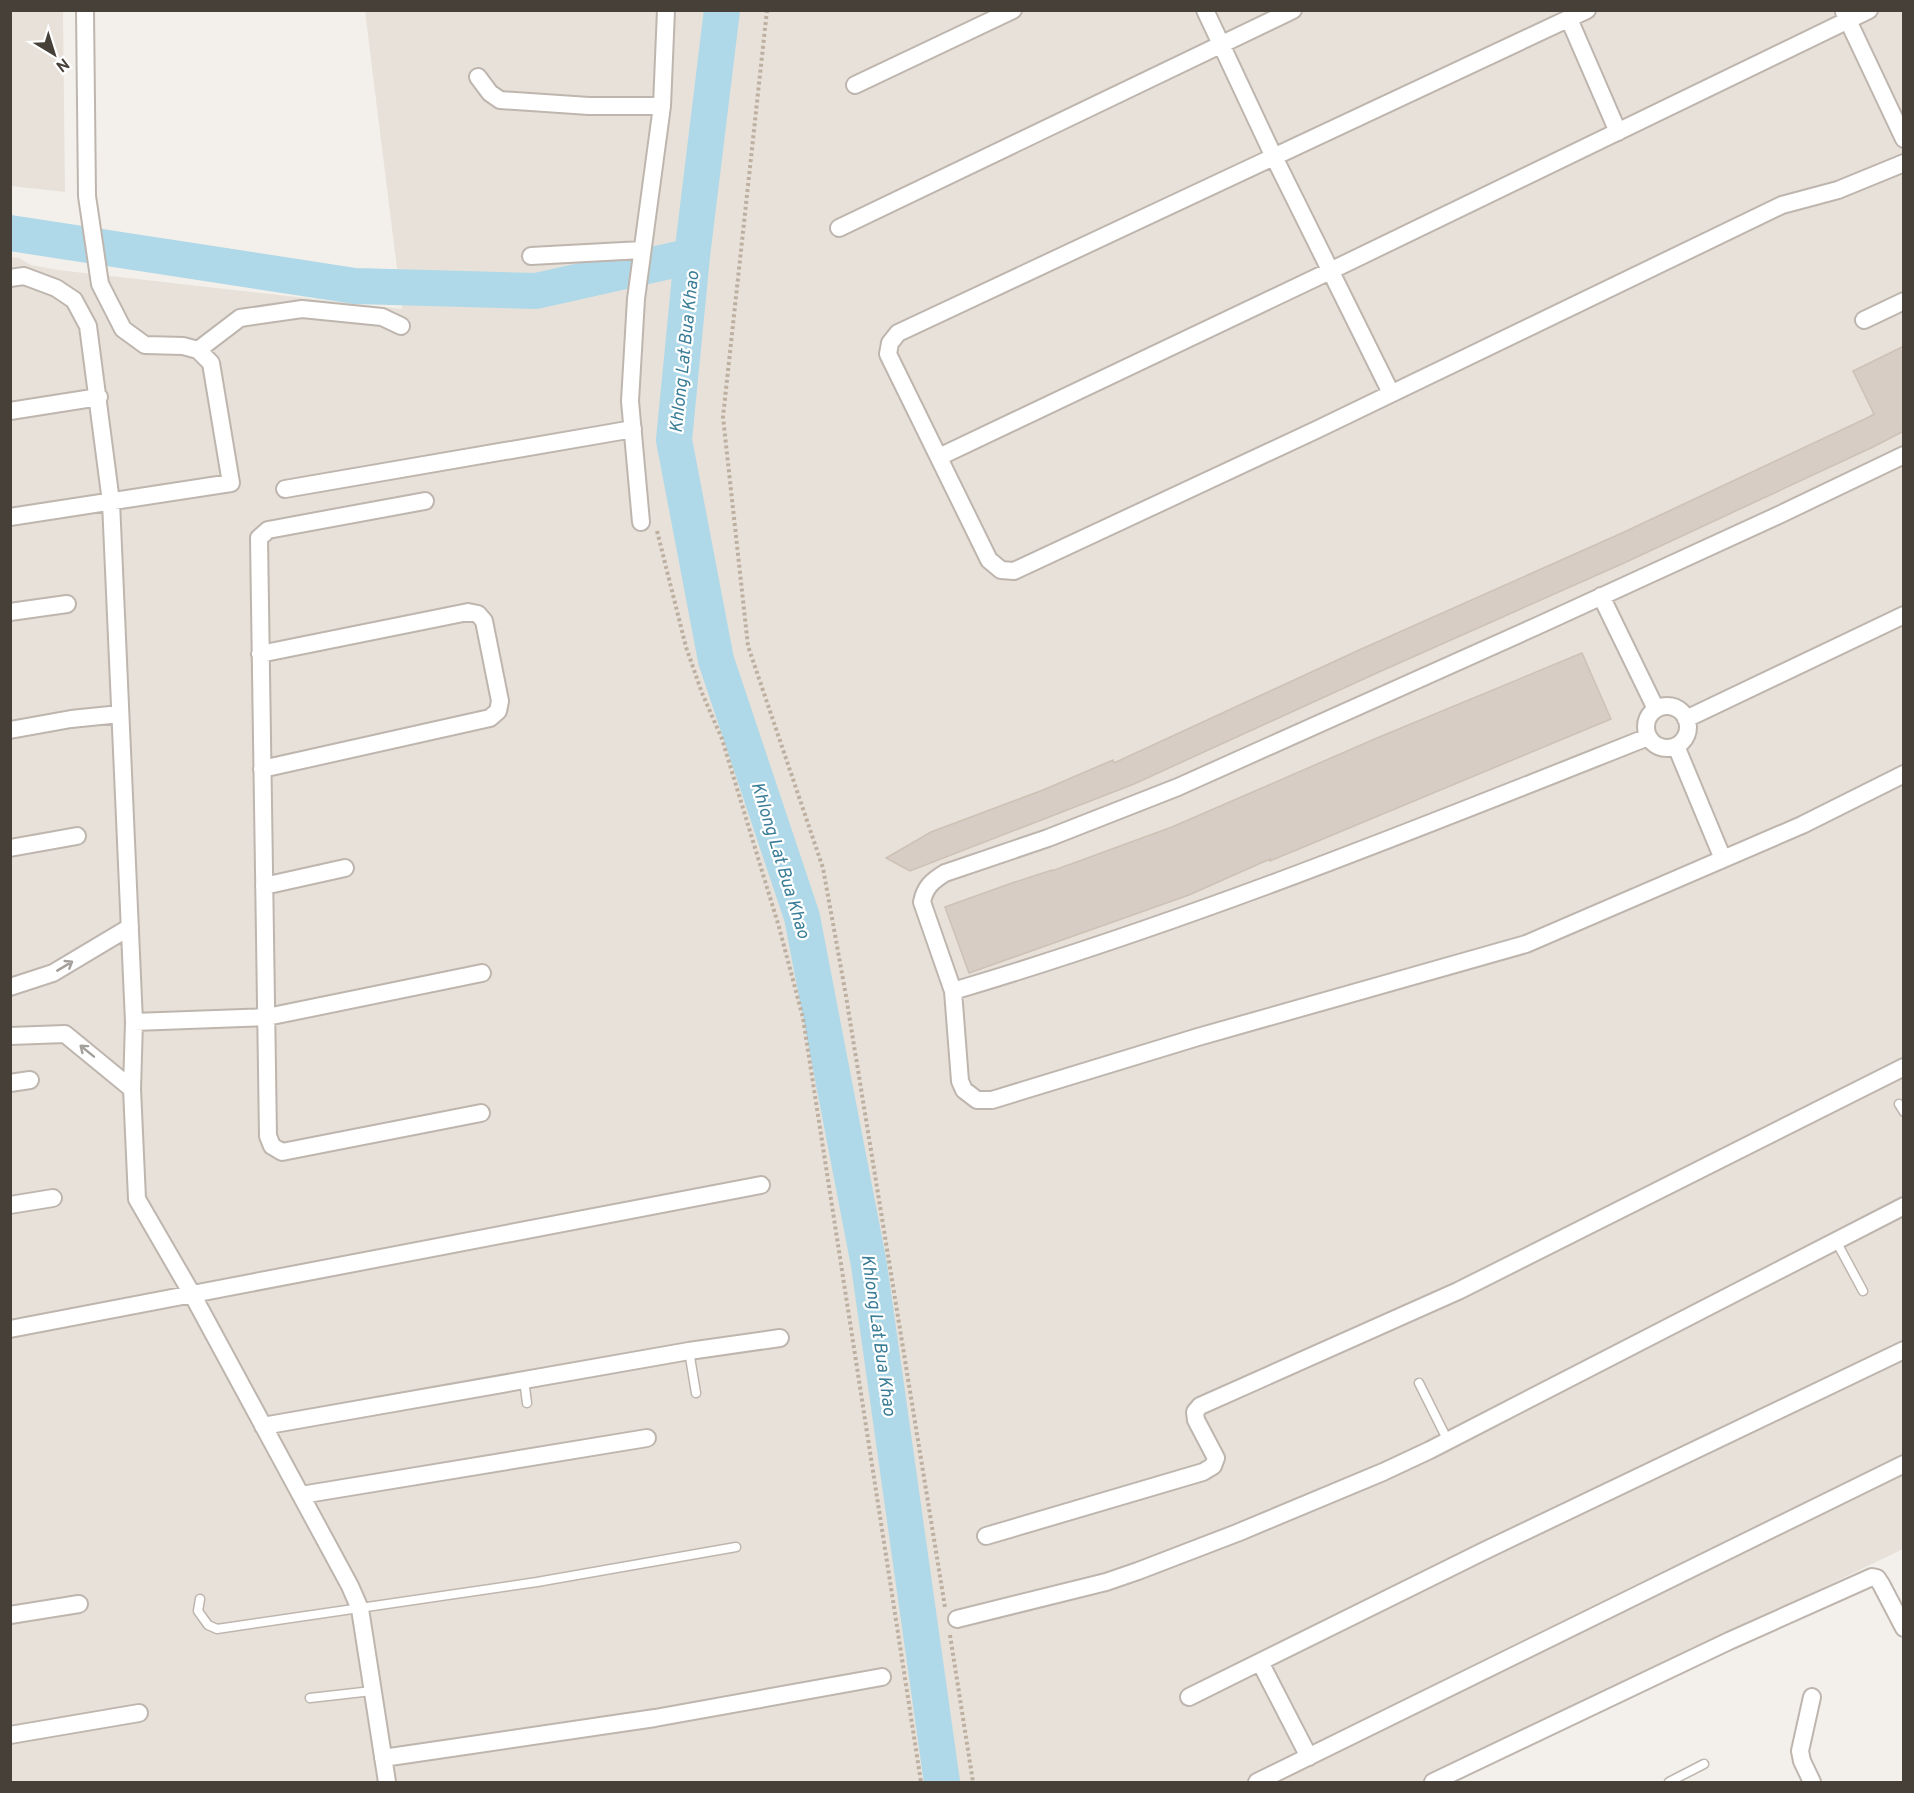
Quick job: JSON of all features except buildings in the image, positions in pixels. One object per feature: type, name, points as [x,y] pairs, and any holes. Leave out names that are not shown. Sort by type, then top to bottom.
[{"type":"street","points":[[10,517],[231,483],[211,363],[198,350],[183,346],[144,345],[123,329],[100,284],[87,196],[86,10]]},
{"type":"street","points":[[648,522],[630,401],[636,300],[662,106],[666,10]]},
{"type":"street","points":[[855,85],[1012,10]]},
{"type":"street","points":[[1205,10],[1274,157],[1391,393]]},
{"type":"street","points":[[839,228],[1293,10]]},
{"type":"street","points":[[1587,10],[898,333],[890,343],[888,354],[989,560],[1001,570],[1014,571],[1782,205],[1838,190],[1904,163]]},
{"type":"street","points":[[939,457],[1618,132],[1846,16],[1869,10]]},
{"type":"street","points":[[1846,16],[1904,139]]},
{"type":"street","points":[[1569,19],[1618,132]]},
{"type":"street","points":[[478,77],[490,93],[500,100],[589,106],[662,106]]},
{"type":"street","points":[[531,256],[643,244]]},
{"type":"street","points":[[10,278],[24,276],[56,288],[74,300],[88,326],[99,397],[111,502],[134,1022],[132,1089],[137,1199],[192,1294],[350,1586],[360,1609],[387,1782]]},
{"type":"street","points":[[1864,320],[1904,301]]},
{"type":"street","points":[[198,350],[240,318],[302,309],[382,317],[401,326]]},
{"type":"street","points":[[10,411],[99,397]]},
{"type":"street","points":[[285,489],[633,429]]},
{"type":"street","points":[[1904,455],[1601,596],[1178,787],[1048,838],[945,873],[932,881],[924,892],[922,902],[953,991],[960,1081],[964,1090],[977,1100],[992,1100],[1198,1037],[1526,944],[1802,825],[1904,774]]},
{"type":"street","points":[[426,501],[268,530],[259,538],[268,1137],[272,1146],[282,1152],[481,1113]]},
{"type":"street","points":[[1601,596],[1656,709]]},
{"type":"street","points":[[10,612],[67,604]]},
{"type":"street","points":[[260,654],[468,612],[478,614],[484,621],[500,701],[498,711],[490,718],[262,769]]},
{"type":"street","points":[[1686,719],[1904,615]]},
{"type":"street","points":[[1670,706],[1682,713],[1686,719],[1686,734],[1676,746],[1660,747],[1648,737],[1646,731],[1648,718],[1656,709],[1670,706]]},
{"type":"street","points":[[10,729],[120,714]]},
{"type":"street","points":[[953,991],[1087,950],[1199,912],[1440,821],[1648,737]]},
{"type":"street","points":[[1676,746],[1723,859]]},
{"type":"street","points":[[10,848],[77,836]]},
{"type":"street","points":[[264,886],[345,868]]},
{"type":"street","points":[[10,987],[52,973],[130,927]]},
{"type":"street","points":[[134,1022],[267,1017],[482,973]]},
{"type":"street","points":[[10,1036],[65,1034],[132,1089]]},
{"type":"street","points":[[986,1536],[1203,1472],[1213,1466],[1216,1458],[1196,1420],[1195,1412],[1200,1406],[1458,1291],[1904,1067]]},
{"type":"street","points":[[10,1083],[30,1080]]},
{"type":"street","points":[[10,1329],[761,1185]]},
{"type":"street","points":[[10,1205],[53,1198]]},
{"type":"street","points":[[951,1621],[1138,1571],[1383,1472],[1448,1441],[1904,1206]]},
{"type":"street","points":[[263,1426],[689,1351],[780,1338]]},
{"type":"street","points":[[1189,1697],[1484,1551],[1904,1350]]},
{"type":"street","points":[[301,1495],[647,1438]]},
{"type":"street","points":[[1257,1782],[1904,1464]]},
{"type":"street","points":[[1434,1782],[1729,1641],[1872,1577],[1877,1578],[1881,1584],[1904,1628]]},
{"type":"street","points":[[10,1615],[79,1604]]},
{"type":"street","points":[[1260,1662],[1309,1756]]},
{"type":"street","points":[[384,1758],[655,1718],[882,1677]]},
{"type":"street","points":[[1812,1697],[1800,1751],[1812,1782]]},
{"type":"street","points":[[10,1735],[139,1713]]},
{"type":"lane","points":[[1836,1241],[1863,1291]]},
{"type":"lane","points":[[689,1351],[696,1393]]},
{"type":"lane","points":[[524,1380],[527,1403]]},
{"type":"lane","points":[[1419,1383],[1448,1441]]},
{"type":"lane","points":[[200,1599],[198,1611],[208,1625],[217,1629],[537,1582],[736,1547]]},
{"type":"lane","points":[[310,1698],[372,1691]]},
{"type":"lane","points":[[1669,1782],[1704,1764]]},
{"type":"path","points":[[767,10],[723,417],[748,646],[823,868],[951,1621],[973,1782]]},
{"type":"path","points":[[648,522],[686,648],[722,739],[779,927],[803,1018],[921,1782]]},
{"type":"shaded area","points":[[11,10],[63,11],[65,192],[11,186]]},
{"type":"shaded area","points":[[365,11],[1903,11],[1903,1549],[1422,1782],[11,1782],[10,257],[19,258],[31,265],[58,270],[402,309]]},
{"type":"waterway","name":"Khlong Lat Bua Khao","points":[[722,10],[692,256],[674,440],[716,660],[802,917],[869,1265],[942,1782]]},
{"type":"waterway","points":[[10,233],[355,286],[536,291],[692,256]]}]
